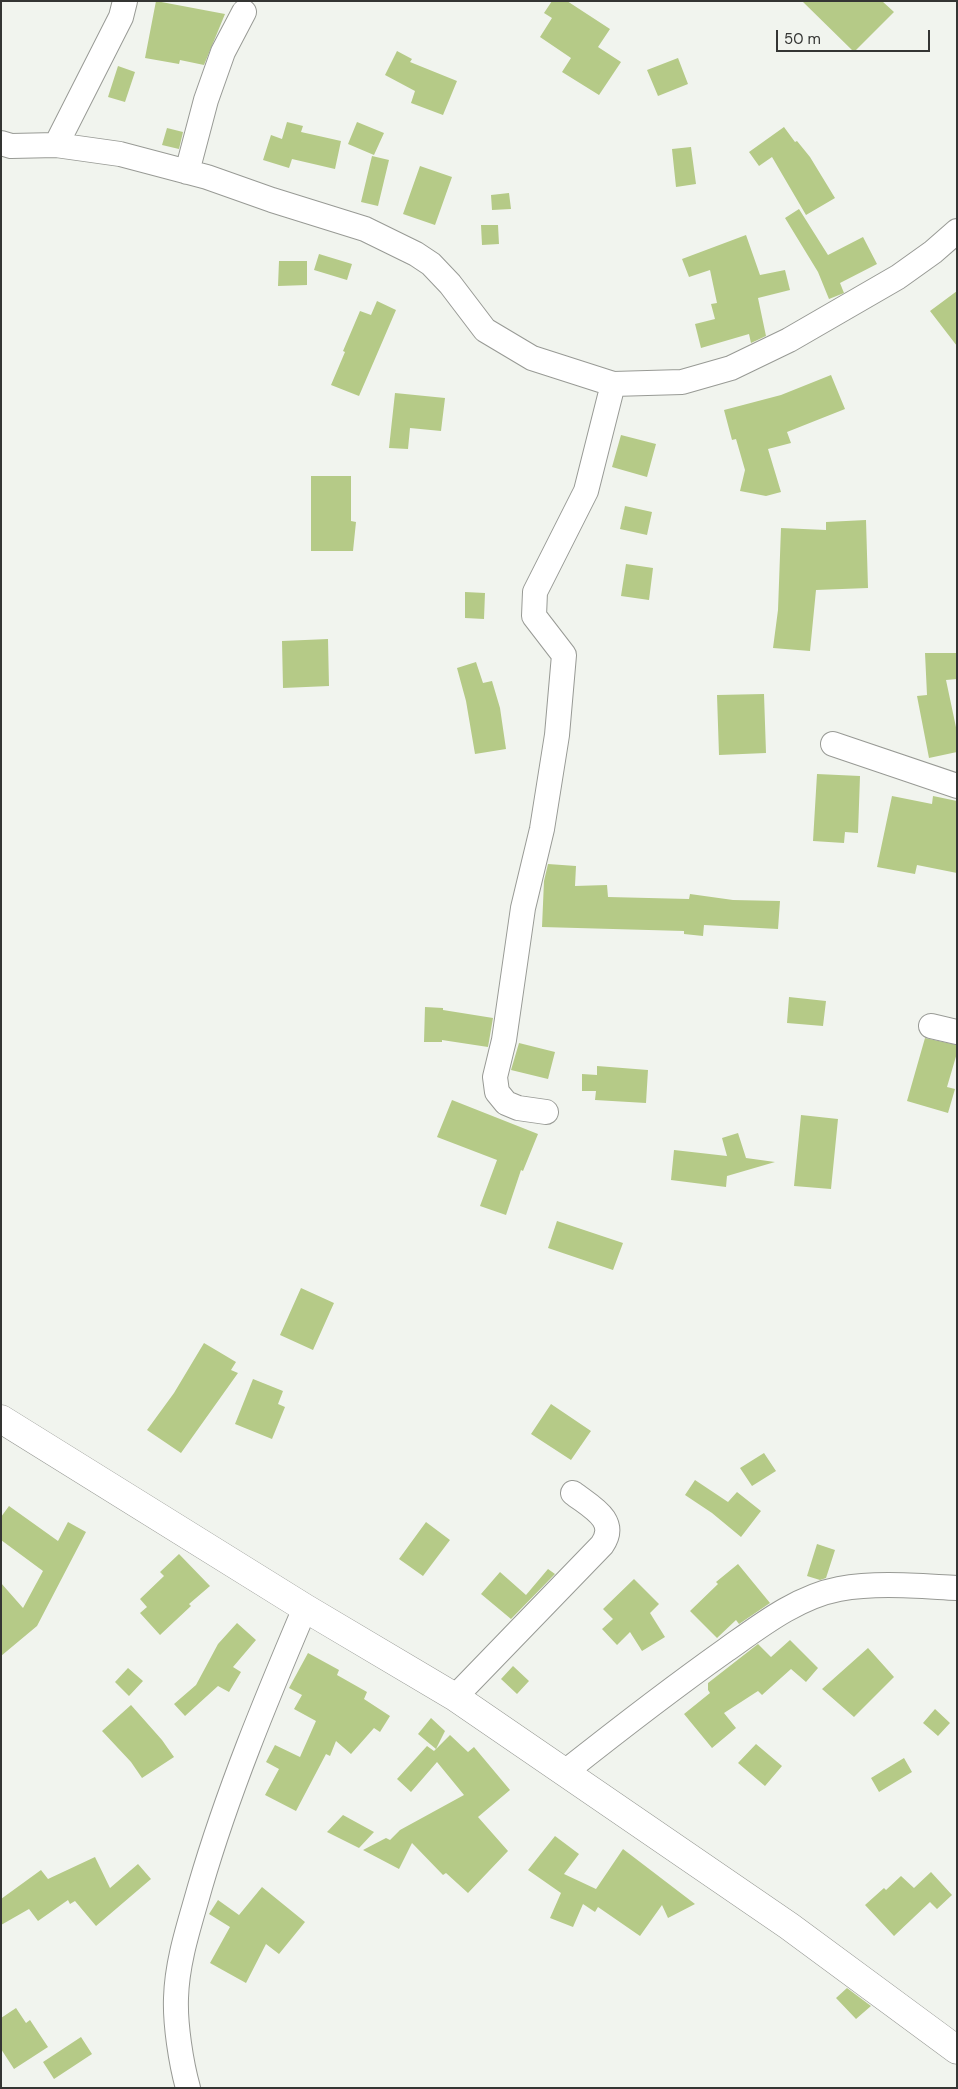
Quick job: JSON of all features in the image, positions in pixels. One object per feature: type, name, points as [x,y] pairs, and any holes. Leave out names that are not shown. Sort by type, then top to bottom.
[{"type":"street","points":[[56,145],[121,16],[125,1]]},
{"type":"street","points":[[187,172],[206,100],[223,52],[244,12]]},
{"type":"street","points":[[1,143],[11,146],[56,145],[120,154],[187,172],[365,229],[416,254],[431,264],[450,284],[485,330],[532,358],[613,384],[682,382],[730,368],[788,340],[898,277],[933,252],[957,231]]},
{"type":"street","points":[[546,1112],[518,1108],[506,1103],[497,1092],[495,1077],[504,1040],[523,908],[542,829],[557,735],[564,654],[534,616],[535,592],[586,490],[613,384]]},
{"type":"street","points":[[833,744],[957,786]]},
{"type":"street","points":[[931,1026],[957,1032]]},
{"type":"street","points":[[1,1419],[305,1608],[455,1697],[789,1926],[957,2050]]},
{"type":"street","points":[[455,1697],[602,1545],[608,1536],[608,1524],[599,1512],[573,1493]]},
{"type":"street","points":[[565,1772],[639,1712],[704,1665],[762,1624],[804,1601],[838,1589],[883,1584],[957,1588]]},
{"type":"street","points":[[188,2088],[182,2067],[176,1998],[184,1944],[216,1832],[249,1741],[305,1608]]},
{"type":"building","points":[[156,1],[225,14],[204,65],[180,60],[179,64],[145,58]]},
{"type":"building","points":[[552,1],[567,1],[610,29],[598,47],[621,62],[599,95],[562,72],[571,58],[540,37],[552,18],[544,13]]},
{"type":"building","points":[[802,1],[882,1],[894,12],[854,52]]},
{"type":"building","points":[[397,51],[412,59],[410,62],[457,81],[443,115],[411,103],[415,91],[385,75]]},
{"type":"building","points":[[678,58],[688,84],[658,96],[647,70]]},
{"type":"building","points":[[118,66],[135,72],[125,102],[108,97]]},
{"type":"building","points":[[287,122],[303,126],[301,132],[341,141],[335,169],[292,159],[289,168],[263,160],[271,135],[282,139]]},
{"type":"building","points":[[357,122],[384,133],[374,155],[348,144]]},
{"type":"building","points":[[784,127],[795,142],[797,141],[810,157],[835,198],[806,215],[772,157],[759,166],[749,152]]},
{"type":"building","points":[[167,128],[183,132],[179,149],[162,145]]},
{"type":"building","points":[[691,147],[696,184],[676,187],[672,149]]},
{"type":"building","points":[[372,156],[389,160],[378,206],[361,202]]},
{"type":"building","points":[[420,166],[452,177],[435,225],[403,214]]},
{"type":"building","points":[[509,193],[511,209],[492,210],[491,195]]},
{"type":"building","points":[[799,209],[828,255],[863,237],[877,264],[840,283],[844,293],[829,299],[818,272],[785,218]]},
{"type":"building","points":[[481,225],[498,225],[499,244],[482,245]]},
{"type":"building","points":[[746,235],[760,275],[785,270],[790,290],[758,298],[766,336],[751,343],[749,334],[701,348],[695,324],[715,319],[711,304],[717,303],[710,270],[689,277],[682,259]]},
{"type":"building","points":[[319,254],[352,264],[347,280],[314,270]]},
{"type":"building","points":[[279,261],[307,261],[307,285],[278,286]]},
{"type":"building","points":[[957,291],[957,346],[930,311]]},
{"type":"building","points":[[377,301],[396,310],[359,396],[331,385],[360,311],[371,315]]},
{"type":"building","points":[[831,375],[845,409],[787,432],[791,443],[768,449],[781,492],[766,496],[740,491],[745,470],[736,439],[732,440],[724,410],[781,395]]},
{"type":"building","points":[[395,393],[445,398],[441,431],[410,428],[408,449],[389,448]]},
{"type":"building","points":[[621,435],[656,444],[647,477],[612,467]]},
{"type":"building","points":[[311,476],[351,476],[351,521],[356,522],[353,551],[311,551]]},
{"type":"building","points":[[625,506],[652,512],[647,535],[620,529]]},
{"type":"building","points":[[866,520],[868,588],[816,590],[810,651],[773,648],[778,610],[781,528],[826,530],[826,522]]},
{"type":"building","points":[[626,564],[653,568],[649,600],[621,596]]},
{"type":"building","points":[[465,592],[485,593],[484,619],[465,618]]},
{"type":"building","points":[[328,639],[329,686],[283,688],[282,641]]},
{"type":"building","points":[[925,653],[957,653],[957,679],[946,680],[957,732],[957,752],[929,758],[917,696],[927,695]]},
{"type":"building","points":[[476,662],[483,683],[492,681],[500,708],[506,749],[475,754],[466,701],[457,668]]},
{"type":"building","points":[[764,694],[766,753],[719,755],[717,695]]},
{"type":"building","points":[[817,774],[860,776],[858,833],[845,832],[844,843],[813,841]]},
{"type":"building","points":[[892,796],[932,804],[933,796],[957,801],[957,873],[917,865],[915,874],[877,867]]},
{"type":"building","points":[[548,864],[576,866],[575,886],[607,885],[608,897],[689,899],[690,894],[733,900],[780,901],[778,929],[704,925],[703,936],[684,934],[684,931],[542,927],[544,881]]},
{"type":"building","points":[[789,997],[826,1001],[823,1026],[787,1023]]},
{"type":"building","points":[[425,1007],[443,1008],[443,1010],[493,1018],[488,1047],[442,1040],[442,1042],[424,1042]]},
{"type":"building","points":[[925,1038],[957,1045],[957,1053],[947,1087],[955,1089],[948,1113],[907,1101]]},
{"type":"building","points":[[519,1043],[555,1052],[548,1079],[511,1070]]},
{"type":"building","points":[[597,1066],[648,1070],[646,1103],[595,1100],[596,1091],[582,1091],[582,1074],[597,1075]]},
{"type":"building","points":[[452,1100],[538,1134],[523,1171],[521,1170],[506,1215],[480,1206],[497,1160],[437,1137]]},
{"type":"building","points":[[801,1115],[838,1119],[831,1189],[794,1186]]},
{"type":"building","points":[[738,1133],[746,1158],[775,1162],[727,1176],[726,1187],[671,1180],[674,1150],[727,1156],[722,1138]]},
{"type":"building","points":[[557,1221],[623,1243],[613,1270],[548,1248]]},
{"type":"building","points":[[301,1288],[334,1303],[313,1350],[280,1335]]},
{"type":"building","points":[[204,1343],[236,1362],[231,1370],[238,1373],[181,1453],[147,1430],[174,1393]]},
{"type":"building","points":[[253,1379],[283,1391],[278,1404],[285,1407],[272,1439],[235,1424]]},
{"type":"building","points":[[551,1404],[591,1431],[571,1460],[531,1434]]},
{"type":"building","points":[[764,1453],[776,1471],[752,1486],[740,1468]]},
{"type":"building","points":[[695,1480],[728,1502],[737,1492],[761,1511],[741,1537],[712,1513],[685,1495]]},
{"type":"building","points":[[9,1506],[58,1541],[68,1522],[86,1532],[37,1626],[1,1656],[1,1583],[23,1608],[43,1571],[1,1540],[1,1517]]},
{"type":"building","points":[[426,1522],[450,1540],[423,1576],[399,1559]]},
{"type":"building","points":[[817,1544],[835,1550],[826,1578],[820,1580],[807,1576]]},
{"type":"building","points":[[179,1554],[210,1586],[189,1604],[191,1606],[160,1635],[140,1613],[147,1607],[140,1599],[164,1576],[160,1572]]},
{"type":"building","points":[[738,1564],[770,1603],[739,1624],[736,1620],[717,1638],[690,1611],[718,1584],[716,1582]]},
{"type":"building","points":[[548,1569],[555,1574],[511,1619],[481,1594],[500,1572],[526,1595]]},
{"type":"building","points":[[634,1579],[659,1604],[650,1613],[665,1637],[642,1651],[630,1632],[617,1645],[602,1629],[613,1619],[603,1609]]},
{"type":"building","points":[[237,1623],[256,1640],[233,1667],[241,1672],[229,1692],[218,1686],[185,1716],[174,1704],[196,1685],[218,1644]]},
{"type":"building","points":[[790,1640],[818,1668],[806,1682],[791,1669],[762,1695],[758,1691],[724,1713],[736,1728],[712,1748],[684,1714],[710,1693],[708,1683],[758,1644],[771,1657]]},
{"type":"building","points":[[868,1648],[894,1677],[854,1717],[822,1689]]},
{"type":"building","points":[[308,1653],[339,1670],[337,1675],[367,1692],[364,1699],[390,1716],[380,1732],[374,1728],[351,1754],[336,1741],[330,1756],[326,1754],[296,1811],[265,1795],[279,1769],[266,1762],[275,1745],[300,1757],[316,1721],[294,1709],[302,1695],[289,1688]]},
{"type":"building","points":[[513,1666],[529,1681],[517,1694],[501,1679]]},
{"type":"building","points":[[128,1668],[143,1681],[129,1696],[115,1682]]},
{"type":"building","points":[[131,1705],[162,1740],[174,1757],[142,1778],[131,1762],[102,1731]]},
{"type":"building","points":[[935,1709],[950,1723],[938,1736],[923,1723]]},
{"type":"building","points":[[431,1718],[445,1731],[436,1749],[418,1734]]},
{"type":"building","points":[[450,1735],[468,1752],[474,1747],[510,1790],[478,1817],[508,1851],[468,1893],[446,1873],[443,1875],[412,1843],[399,1869],[363,1850],[386,1838],[390,1840],[400,1830],[464,1795],[437,1762],[411,1792],[397,1779],[427,1746],[434,1751]]},
{"type":"building","points":[[756,1744],[782,1766],[765,1786],[738,1763]]},
{"type":"building","points":[[904,1758],[912,1772],[879,1792],[871,1778]]},
{"type":"building","points":[[343,1815],[374,1832],[359,1848],[327,1832]]},
{"type":"building","points":[[555,1836],[579,1854],[564,1874],[596,1889],[623,1849],[695,1904],[668,1918],[662,1905],[640,1936],[598,1907],[595,1912],[583,1904],[573,1927],[550,1918],[561,1893],[528,1870]]},
{"type":"building","points":[[95,1857],[110,1888],[138,1864],[151,1879],[96,1926],[75,1901],[70,1904],[68,1900],[38,1921],[29,1909],[1,1925],[1,1899],[41,1870],[48,1879]]},
{"type":"building","points":[[931,1872],[952,1895],[937,1909],[930,1902],[894,1936],[865,1905],[901,1876],[914,1888]]},
{"type":"building","points":[[262,1887],[305,1922],[279,1954],[266,1944],[246,1983],[210,1963],[230,1927],[209,1914],[218,1900],[239,1915]]},
{"type":"building","points":[[847,1988],[871,2006],[856,2019],[836,1998]]},
{"type":"building","points":[[16,2008],[26,2023],[30,2020],[48,2047],[14,2069],[1,2049],[1,2018]]},
{"type":"building","points":[[81,2037],[92,2054],[54,2079],[43,2062]]}]
